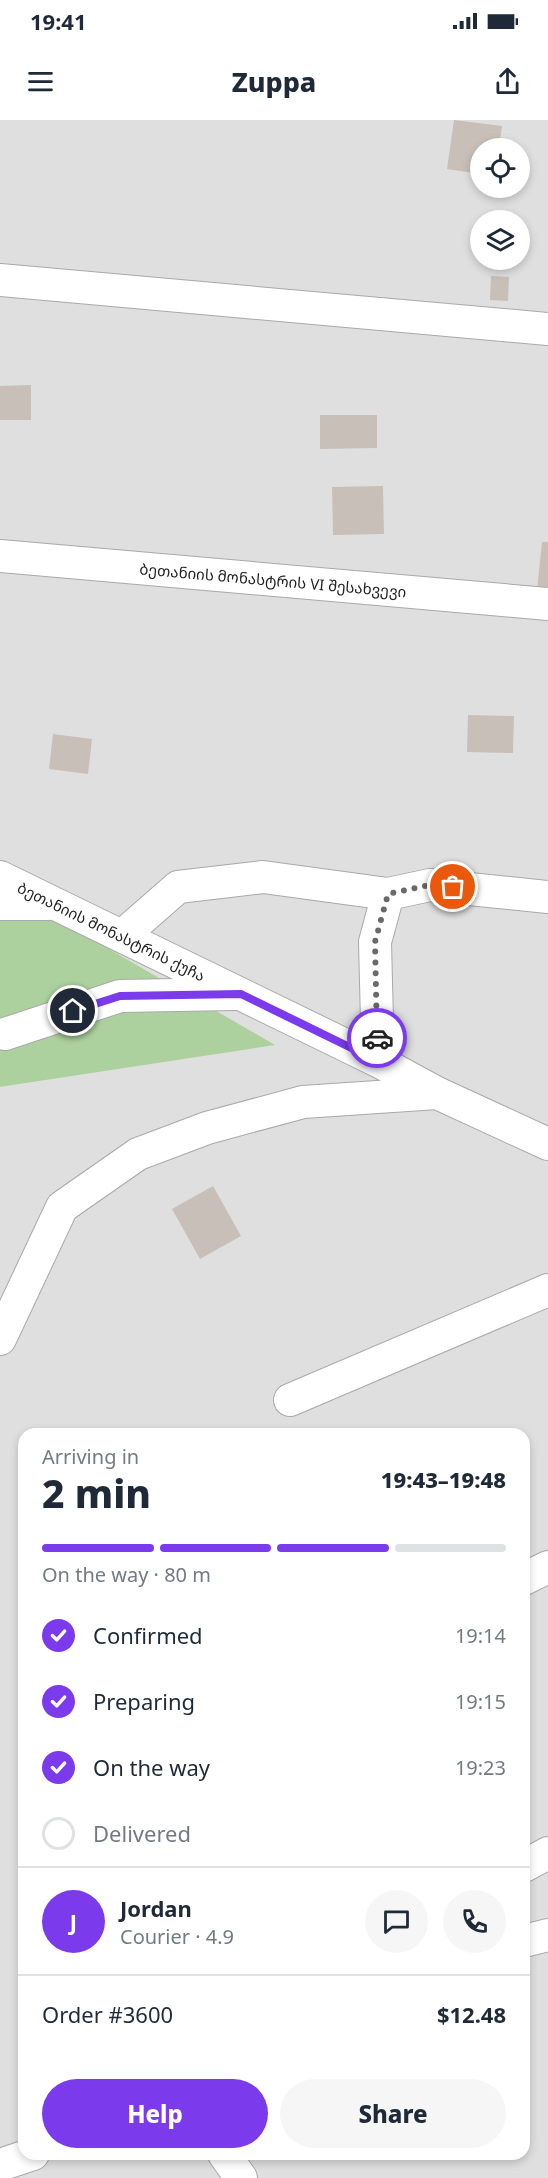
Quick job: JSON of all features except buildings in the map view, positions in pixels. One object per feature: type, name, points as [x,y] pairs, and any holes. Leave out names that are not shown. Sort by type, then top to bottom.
[{"type":"street","points":[[0,280],[548,329]]},
{"type":"street","name":"ბეთანიის მონასტრის VI შესახვევი","points":[[0,556],[548,604]]},
{"type":"street","name":"ბეთანიის მონასტრის ქუჩა","points":[[0,877],[378,1061],[437,1093],[548,1144]]},
{"type":"street","points":[[122,936],[178,887],[263,877],[388,894],[430,885],[548,897]]},
{"type":"street","points":[[378,1061],[375,942],[388,894]]},
{"type":"street","points":[[0,904],[58,904]]},
{"type":"street","points":[[4,1034],[120,996],[241,994]]},
{"type":"street","points":[[0,1339],[63,1207],[138,1154],[207,1128],[303,1102],[437,1093]]},
{"type":"street","points":[[290,1400],[548,1290]]},
{"type":"street","points":[[530,1576],[548,1567]]},
{"type":"street","points":[[530,1863],[548,1853]]},
{"type":"street","points":[[530,1940],[548,1935]]},
{"type":"street","points":[[0,2150],[18,2151]]},
{"type":"street","points":[[0,2165],[18,2159]]},
{"type":"street","points":[[228,2160],[241,2178]]},
{"type":"shaded area","points":[[0,120],[548,120],[548,2178],[0,2178],[0,1087],[273,1045],[0,886]]},
{"type":"green space","points":[[0,886],[275,1045],[0,1087]]},
{"type":"way so far","points":[[377,1038],[375,942],[388,894],[430,885],[453,887]]},
{"type":"route","points":[[73,1011],[120,996],[241,994],[378,1061],[377,1038]]}]
